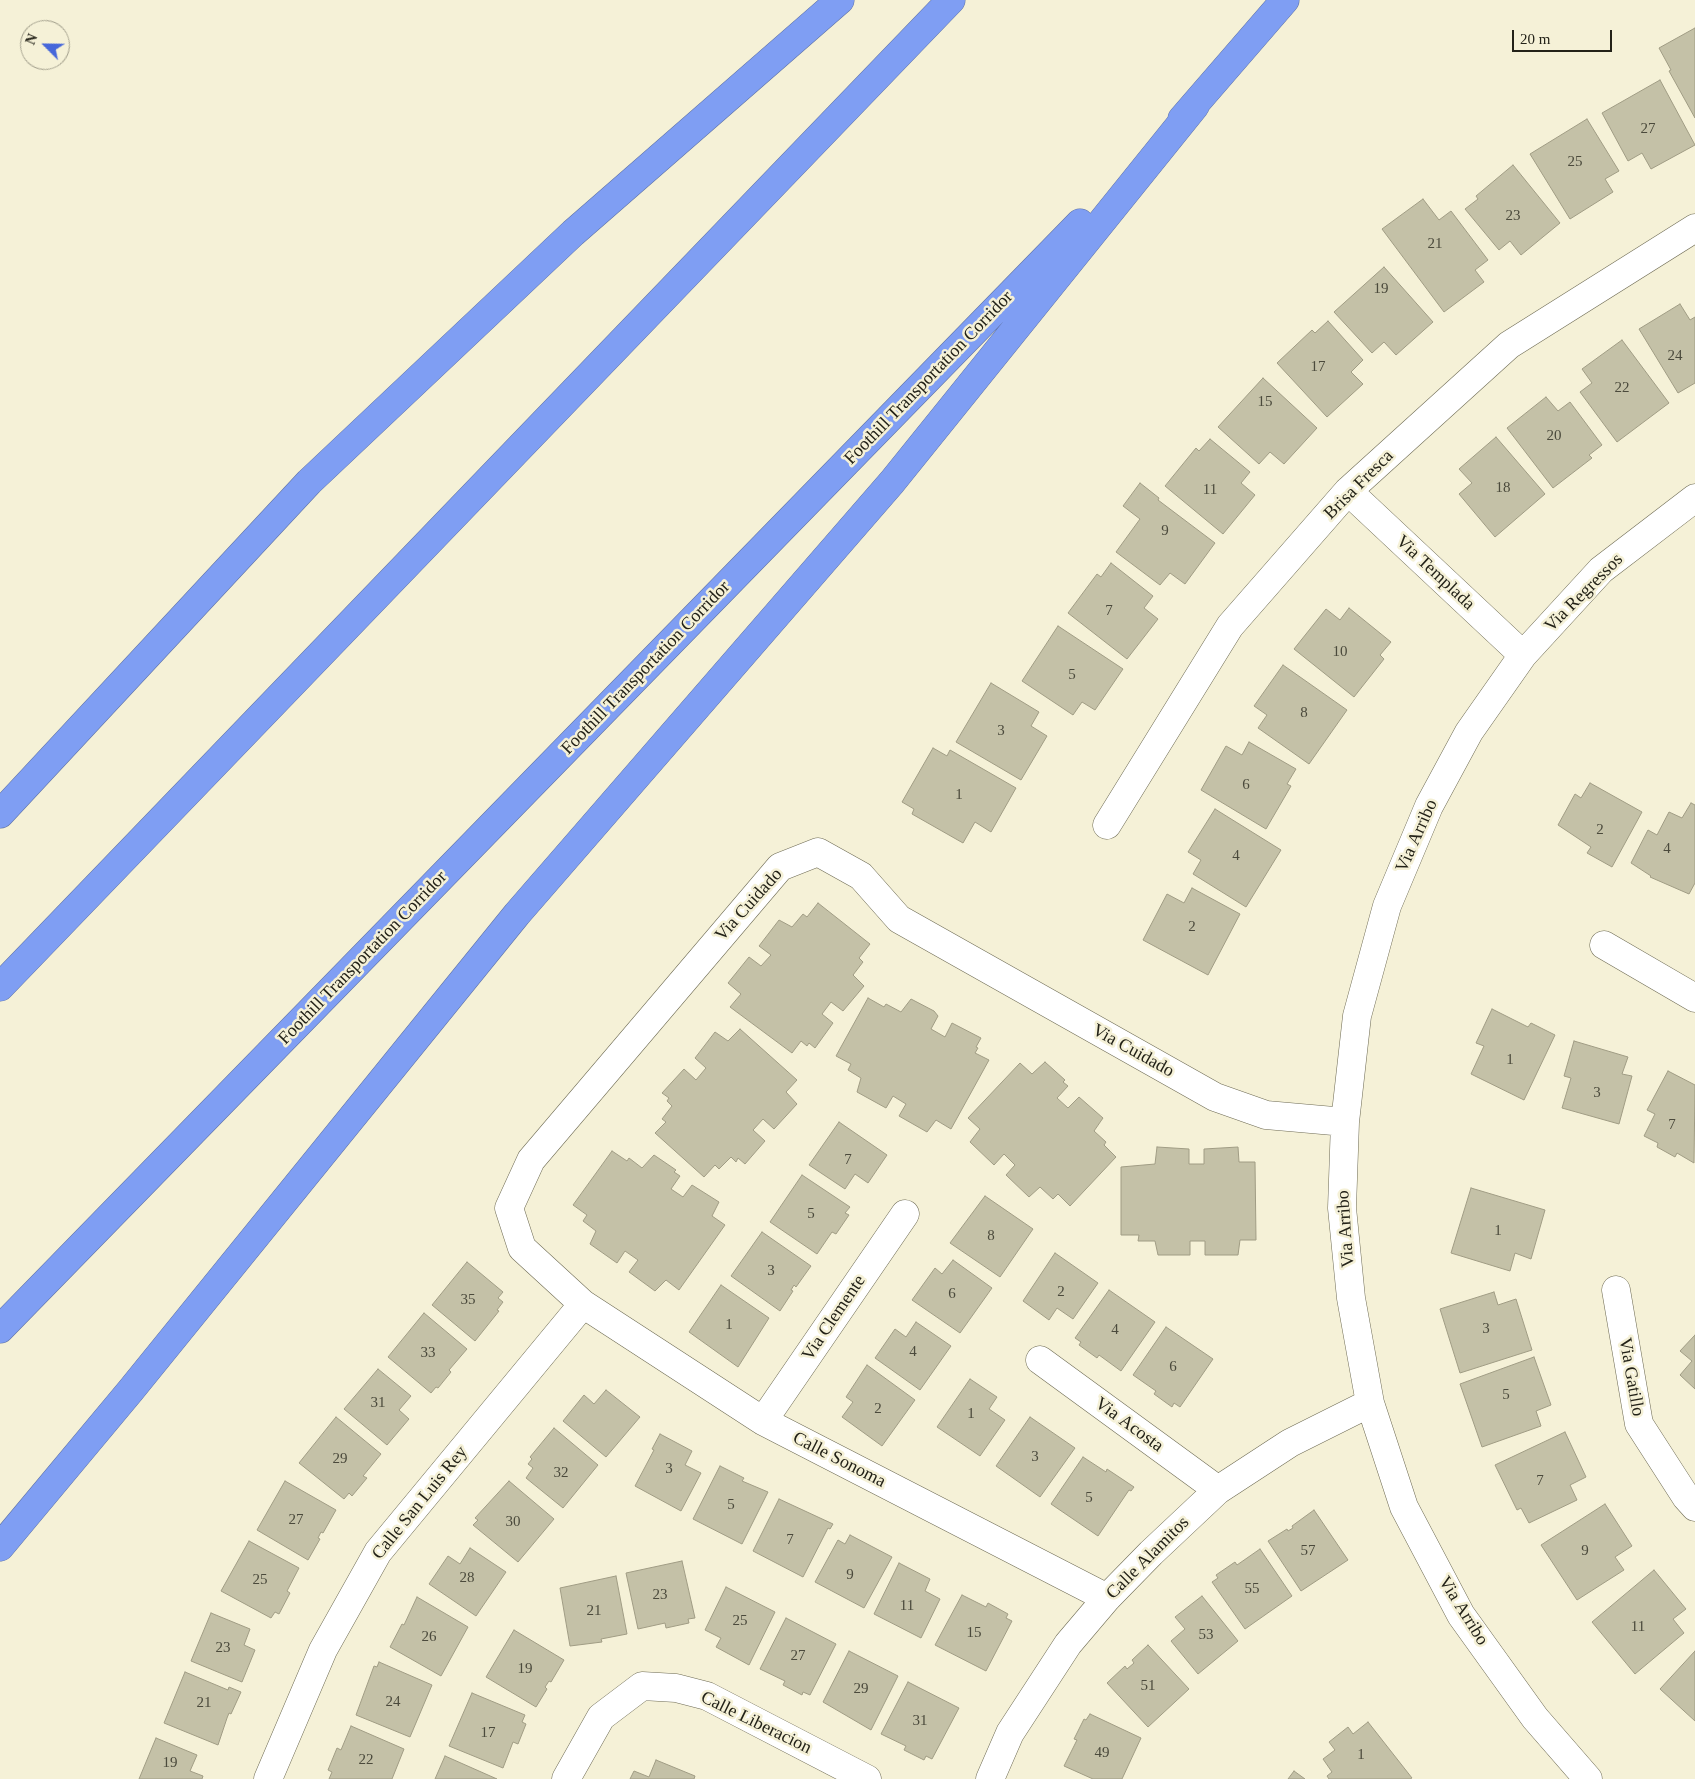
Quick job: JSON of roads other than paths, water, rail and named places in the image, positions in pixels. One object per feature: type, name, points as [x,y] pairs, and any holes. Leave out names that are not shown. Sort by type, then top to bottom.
[{"type":"highway","points":[[0,814],[309,482],[573,233],[840,0]]},
{"type":"highway","points":[[0,987],[951,0]]},
{"type":"highway","name":"Foothill Transportation Corridor","points":[[0,1330],[1195,106],[1285,0]]},
{"type":"highway","points":[[0,1547],[131,1390],[517,914],[892,482],[1195,106]]},
{"type":"street","name":"Brisa Fresca","points":[[1107,825],[1230,626],[1348,491],[1509,345],[1695,228]]},
{"type":"street","name":"Via Templada","points":[[1348,491],[1523,655]]},
{"type":"street","name":"Via Regressos","points":[[1523,655],[1601,570],[1695,498]]},
{"type":"street","name":"Via Arribo","points":[[1523,655],[1460,748],[1429,806],[1387,906],[1357,1016],[1345,1122],[1342,1208],[1351,1298],[1370,1403],[1404,1507],[1461,1615],[1535,1718],[1588,1779]]},
{"type":"street","name":"Via Cuidado","points":[[583,1304],[522,1248],[510,1208],[531,1160],[780,867],[818,852],[861,876],[899,919],[1215,1097],[1266,1115],[1345,1122]]},
{"type":"street","points":[[1604,945],[1695,998]]},
{"type":"street","name":"Via Clemente","points":[[763,1422],[904,1214]]},
{"type":"street","name":"Via Gatillo","points":[[1616,1290],[1639,1424],[1686,1497],[1695,1507]]},
{"type":"street","name":"Calle Sonoma","points":[[583,1304],[763,1422],[1107,1598]]},
{"type":"street","name":"Calle San Luis Rey","points":[[268,1779],[323,1650],[378,1552],[583,1304]]},
{"type":"street","name":"Via Acosta","points":[[1040,1360],[1218,1490]]},
{"type":"street","name":"Calle Alamitos","points":[[990,1779],[1010,1733],[1068,1644],[1107,1598],[1151,1552],[1218,1490],[1290,1443],[1370,1403]]},
{"type":"street","name":"Calle Liberacion","points":[[566,1779],[601,1716],[642,1686],[676,1688],[707,1696],[867,1779]]}]
